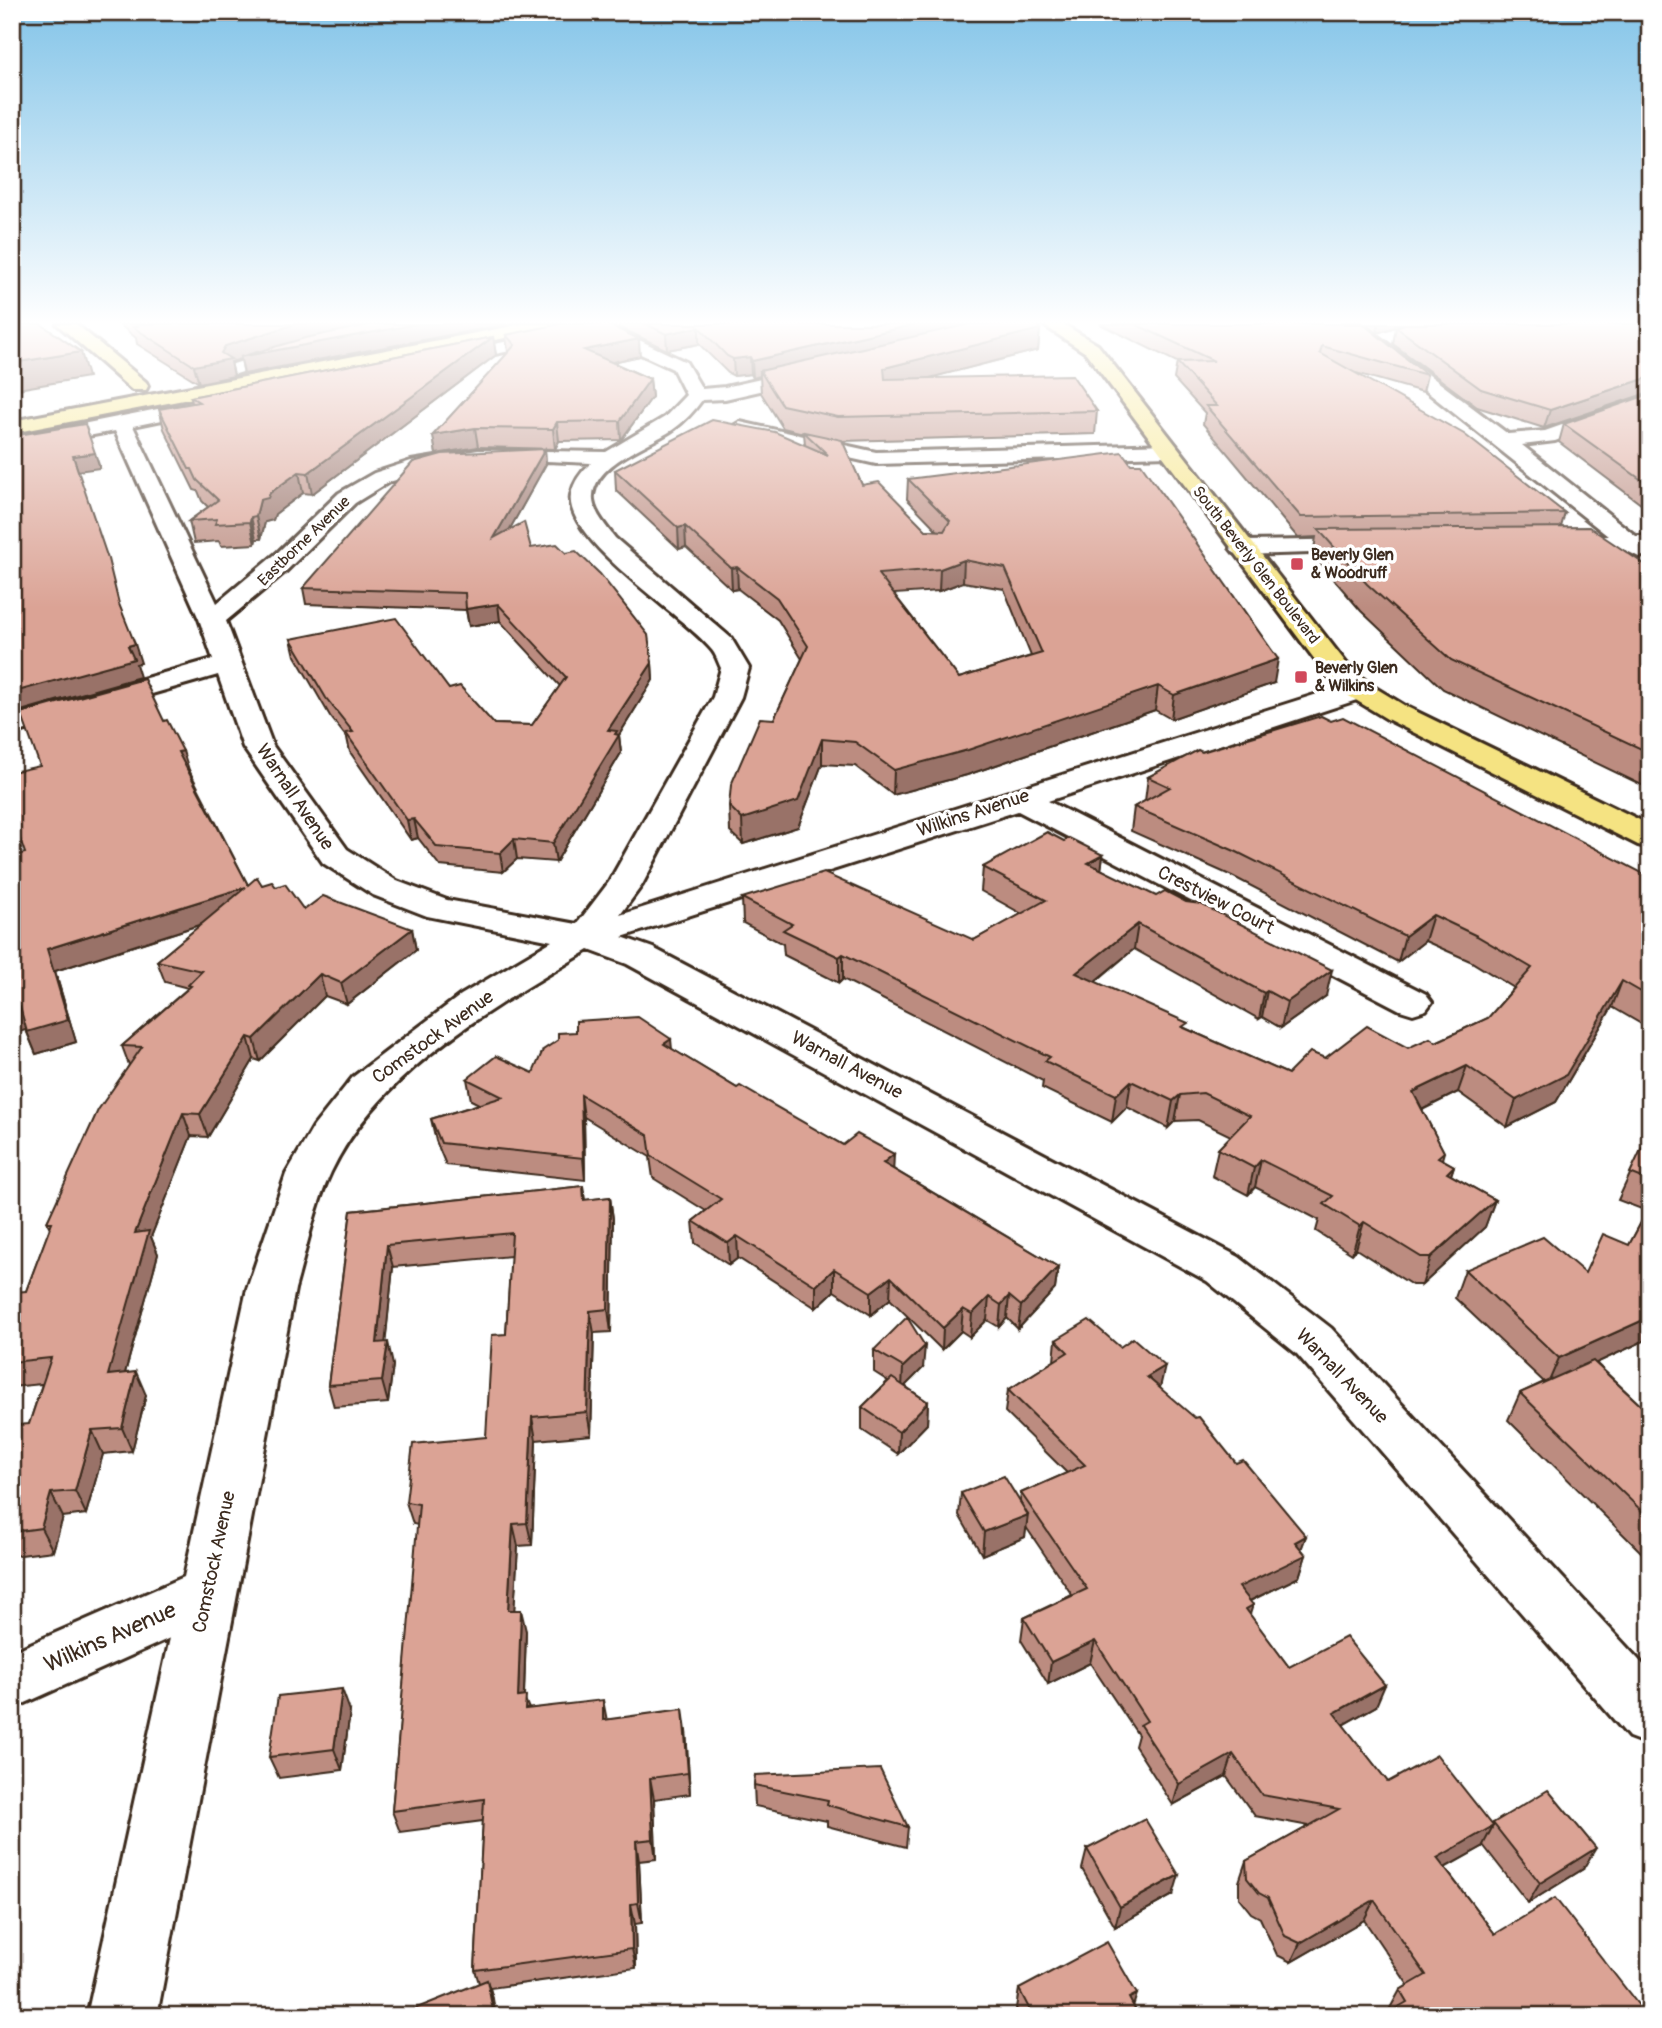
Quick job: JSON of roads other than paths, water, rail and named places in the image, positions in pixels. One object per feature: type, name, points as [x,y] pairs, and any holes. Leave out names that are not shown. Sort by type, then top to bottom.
[{"type":"main road","points":[[12,427],[55,419]]},
{"type":"main road","name":"South Beverly Glen Boulevard","points":[[1144,419],[1337,670],[1359,690],[1396,713],[1650,838]]},
{"type":"street","points":[[12,444],[138,419]]},
{"type":"street","name":"Comstock Avenue","points":[[121,2016],[271,1289],[308,1174],[335,1126],[367,1086],[474,1003],[586,936],[625,885],[727,697],[735,668],[722,644],[632,567],[591,526],[580,503],[586,480],[609,458],[690,419]]},
{"type":"street","points":[[1474,419],[1643,548]]},
{"type":"street","points":[[1504,441],[1548,437],[1599,419]]},
{"type":"street","name":"Warnall Avenue","points":[[116,423],[124,428],[212,619],[258,747],[335,856],[385,888],[439,909],[586,936],[652,962],[1223,1269],[1314,1341],[1650,1716]]},
{"type":"street","points":[[724,424],[876,458],[1168,450]]},
{"type":"street","name":"Eastborne Avenue","points":[[212,619],[261,582],[354,492],[387,475],[439,462],[508,454],[609,458]]},
{"type":"street","points":[[876,458],[882,480]]},
{"type":"street","points":[[1539,545],[1643,548]]},
{"type":"street","points":[[1242,548],[1391,546]]},
{"type":"street","points":[[12,725],[229,663]]},
{"type":"street","name":"Wilkins Avenue","points":[[586,936],[679,910],[1018,798],[1359,690]]},
{"type":"street","name":"Crestview Court","points":[[1018,798],[1413,1002]]},
{"type":"street","name":"Wilkins Avenue","points":[[12,1681],[208,1593]]},
{"type":"place","name":"Beverly Glen & Woodruff","points":[[1297,564]]},
{"type":"place","name":"Beverly Glen & Wilkins","points":[[1301,677]]}]
